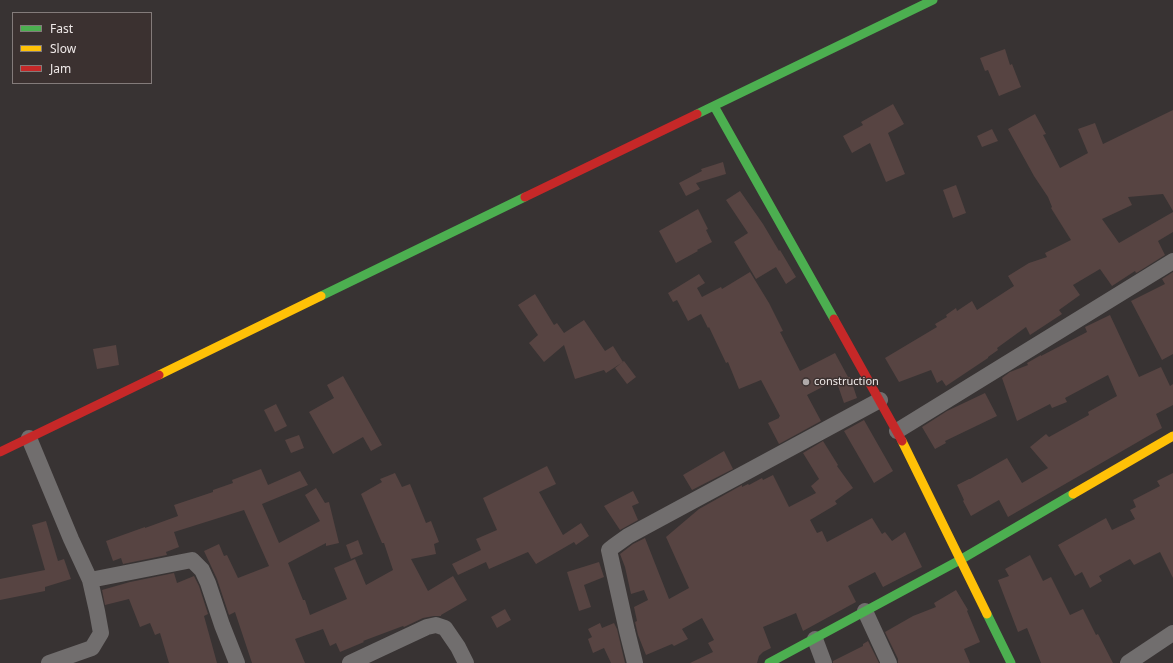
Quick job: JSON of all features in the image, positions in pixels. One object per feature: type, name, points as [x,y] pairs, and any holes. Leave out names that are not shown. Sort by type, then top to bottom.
[{"type":"street","points":[[0,452],[933,0]]},
{"type":"street","points":[[714,106],[898,431],[1011,663]]},
{"type":"street","points":[[898,431],[1173,261]]},
{"type":"street","points":[[636,663],[627,631],[609,550],[628,536],[880,400]]},
{"type":"street","points":[[769,663],[960,560],[1173,436]]},
{"type":"street","points":[[29,438],[71,539],[90,580],[101,633],[92,648],[49,663]]},
{"type":"street","points":[[90,580],[192,560],[202,570],[208,583],[237,663]]},
{"type":"street","points":[[865,612],[889,663]]},
{"type":"street","points":[[350,663],[427,627],[436,625],[444,628],[458,647],[466,663]]},
{"type":"street","points":[[1128,663],[1173,633]]},
{"type":"street","points":[[814,639],[824,663]]},
{"type":"building","points":[[1005,49],[1010,65],[1012,64],[1021,87],[999,96],[988,70],[985,71],[980,58]]},
{"type":"building","points":[[893,104],[904,124],[888,133],[905,174],[886,182],[870,143],[852,153],[843,136],[863,125],[861,122]]},
{"type":"building","points":[[1173,110],[1173,211],[1163,194],[1128,197],[1132,205],[1102,219],[1119,243],[1173,212],[1173,232],[1158,241],[1165,255],[1138,272],[1136,273],[1135,271],[1112,286],[1100,269],[1073,285],[1080,295],[1059,310],[1062,314],[1030,335],[1026,327],[997,348],[998,350],[988,358],[946,386],[942,380],[937,383],[931,370],[899,382],[885,358],[937,327],[935,324],[947,317],[946,315],[956,308],[957,311],[972,301],[977,310],[1014,286],[1008,276],[1029,263],[1047,257],[1045,253],[1071,240],[1051,208],[1052,207],[1048,197],[1034,176],[1008,129],[1035,114],[1046,134],[1043,135],[1060,168],[1088,153],[1078,129],[1095,123],[1103,144]]},
{"type":"building","points":[[992,129],[998,141],[982,147],[977,136]]},
{"type":"building","points":[[723,162],[726,174],[696,183],[700,189],[686,196],[679,183],[702,171],[701,169]]},
{"type":"building","points":[[956,185],[966,213],[953,218],[943,190]]},
{"type":"building","points":[[740,191],[763,224],[779,251],[780,250],[796,277],[786,284],[776,267],[756,279],[734,242],[748,233],[726,200]]},
{"type":"building","points":[[698,209],[708,229],[706,230],[712,242],[676,263],[659,231]]},
{"type":"building","points":[[750,272],[769,303],[783,331],[780,332],[800,371],[835,353],[848,377],[850,377],[857,398],[844,403],[836,380],[807,395],[821,421],[779,444],[768,423],[779,418],[780,416],[761,380],[739,389],[728,362],[726,363],[709,327],[708,328],[701,314],[688,321],[677,300],[673,302],[668,293],[699,274],[705,283],[697,288],[702,297],[721,287],[722,289]]},
{"type":"building","points":[[1173,272],[1173,354],[1162,360],[1131,301],[1165,284],[1162,279]]},
{"type":"building","points":[[535,294],[554,325],[557,323],[564,333],[584,320],[605,351],[613,346],[623,362],[606,373],[604,370],[575,379],[564,345],[544,362],[529,343],[538,335],[518,305]]},
{"type":"building","points":[[1110,315],[1139,377],[1161,367],[1170,386],[1173,384],[1173,405],[1156,414],[1162,428],[1008,517],[999,500],[971,516],[957,485],[1007,458],[1022,483],[1048,468],[1030,447],[1046,434],[1049,437],[1089,415],[1088,412],[1117,396],[1108,375],[1065,398],[1067,402],[1052,408],[1050,404],[1017,421],[1002,378],[1010,372],[1028,365],[1027,363],[1041,355],[1087,332],[1085,327]]},
{"type":"building","points":[[116,345],[119,365],[97,369],[93,349]]},
{"type":"building","points":[[624,361],[636,377],[627,384],[615,368]]},
{"type":"building","points":[[343,376],[382,445],[371,451],[363,437],[333,454],[309,412],[334,398],[327,385]]},
{"type":"building","points":[[985,393],[997,416],[945,441],[946,443],[935,449],[922,427],[947,411]]},
{"type":"building","points":[[276,404],[287,426],[275,432],[264,410]]},
{"type":"building","points":[[864,420],[893,471],[874,483],[844,431]]},
{"type":"building","points":[[299,435],[304,448],[291,453],[285,440]]},
{"type":"building","points":[[823,441],[838,465],[837,466],[853,488],[835,501],[837,504],[810,520],[817,533],[822,531],[827,542],[872,518],[882,534],[885,532],[892,541],[905,532],[922,567],[883,587],[875,572],[848,586],[856,602],[803,631],[796,613],[763,627],[771,648],[759,656],[757,663],[690,663],[713,652],[708,643],[714,640],[702,618],[682,629],[688,639],[674,646],[672,644],[646,655],[638,635],[634,607],[648,600],[644,590],[631,594],[625,567],[620,554],[633,544],[645,538],[669,599],[689,588],[666,537],[699,509],[742,485],[742,487],[748,484],[749,485],[762,478],[763,480],[773,475],[789,507],[816,493],[811,486],[819,479],[803,453]]},
{"type":"building","points":[[724,451],[733,469],[692,490],[683,475]]},
{"type":"building","points":[[547,466],[556,484],[539,492],[563,535],[581,523],[589,536],[576,545],[574,542],[536,564],[528,552],[489,569],[486,562],[458,575],[452,564],[481,550],[476,539],[497,530],[483,498]]},
{"type":"building","points":[[261,469],[268,485],[300,471],[308,485],[262,504],[279,543],[320,521],[305,495],[316,488],[325,503],[329,502],[339,543],[326,546],[326,543],[288,563],[303,600],[305,600],[310,615],[347,599],[334,568],[355,559],[366,585],[393,570],[384,543],[382,543],[361,494],[382,482],[380,479],[395,473],[402,487],[410,484],[426,523],[431,521],[439,542],[434,544],[436,554],[411,559],[428,591],[453,576],[467,600],[441,616],[423,618],[404,627],[403,626],[363,641],[364,642],[340,652],[336,643],[330,646],[323,629],[295,639],[305,663],[252,663],[235,612],[229,615],[217,579],[204,551],[219,544],[224,556],[227,555],[238,578],[269,566],[244,510],[174,532],[179,547],[166,552],[167,555],[123,564],[121,558],[113,561],[106,541],[178,516],[174,505],[213,492],[213,490],[233,483],[232,480]]},
{"type":"building","points":[[1173,473],[1173,578],[1160,552],[1134,565],[1130,559],[1099,576],[1102,581],[1090,588],[1082,572],[1075,576],[1058,545],[1106,518],[1112,530],[1135,519],[1130,510],[1136,507],[1133,500],[1160,486],[1157,481]]},
{"type":"building","points":[[633,491],[639,503],[632,506],[638,520],[620,530],[604,506]]},
{"type":"building","points":[[46,521],[58,561],[64,559],[71,579],[45,587],[45,591],[0,600],[0,579],[45,570],[32,525]]},
{"type":"building","points":[[358,540],[363,554],[351,559],[346,545]]},
{"type":"building","points":[[1030,555],[1043,581],[1051,577],[1070,615],[1083,609],[1096,635],[1098,634],[1113,663],[1041,663],[1027,628],[1018,632],[998,580],[1009,576],[1005,569]]},
{"type":"building","points":[[599,562],[604,577],[584,585],[591,607],[579,611],[567,572]]},
{"type":"building","points":[[174,573],[177,583],[194,576],[199,586],[208,614],[204,616],[217,663],[169,663],[160,633],[155,635],[150,623],[140,627],[129,599],[105,605],[102,590],[130,582]]},
{"type":"building","points":[[956,590],[968,610],[967,611],[980,642],[964,649],[970,663],[898,663],[898,659],[885,632],[913,616],[936,607],[934,603]]},
{"type":"building","points":[[505,609],[511,620],[497,628],[491,617]]},
{"type":"building","points":[[600,623],[602,628],[614,623],[617,629],[625,663],[611,663],[604,648],[593,653],[588,639],[592,637],[588,629]]},
{"type":"building","points":[[868,641],[879,663],[833,663],[833,661],[863,646],[863,644]]},
{"type":"traffic: fast","points":[[697,114],[933,0]]},
{"type":"traffic: fast","points":[[714,106],[834,319]]},
{"type":"traffic: fast","points":[[321,296],[525,197]]},
{"type":"traffic: fast","points":[[769,663],[960,560],[1073,494]]},
{"type":"traffic: fast","points":[[987,614],[1011,663]]},
{"type":"traffic: slow","points":[[159,375],[321,296]]},
{"type":"traffic: slow","points":[[1073,494],[1173,436]]},
{"type":"traffic: slow","points":[[902,441],[987,614]]},
{"type":"traffic: jam","points":[[525,197],[697,114]]},
{"type":"traffic: jam","points":[[834,319],[902,441]]},
{"type":"traffic: jam","points":[[0,452],[159,375]]},
{"type":"place","name":"construction","points":[[806,382]]}]
